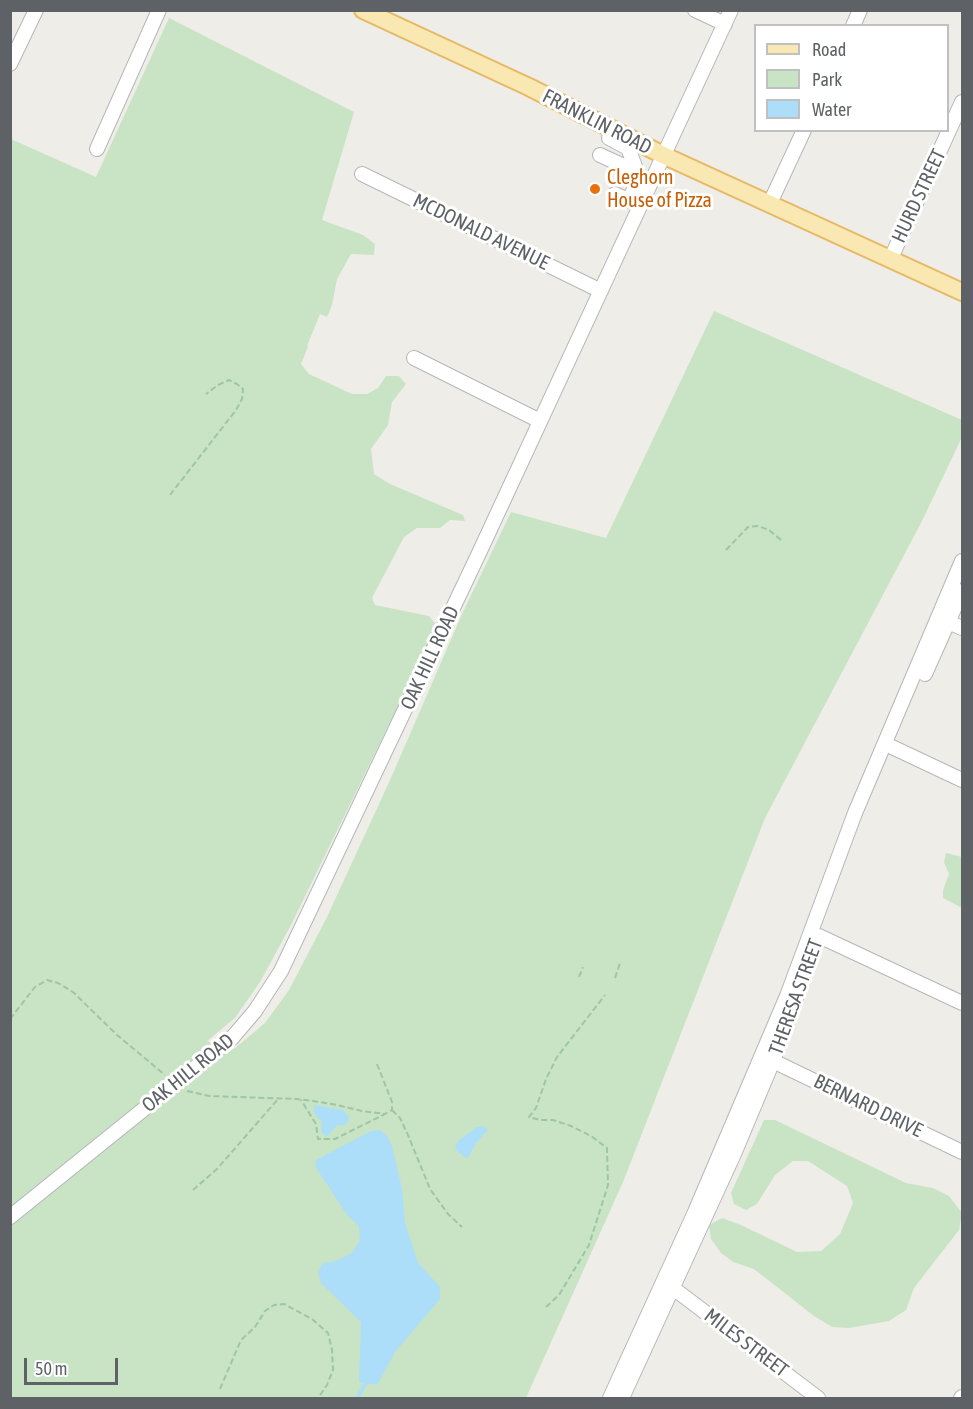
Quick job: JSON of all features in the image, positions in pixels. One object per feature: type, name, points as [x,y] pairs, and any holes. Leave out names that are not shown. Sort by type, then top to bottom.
[{"type":"main road","name":"FRANKLIN ROAD","points":[[363,10],[518,82],[613,130],[630,144],[665,156],[963,292]]},
{"type":"street","points":[[10,59],[34,10]]},
{"type":"street","points":[[10,64],[34,10]]},
{"type":"street","points":[[96,149],[159,10]]},
{"type":"street","points":[[695,10],[725,24]]},
{"type":"street","name":"OAK HILL ROAD","points":[[10,1216],[232,1038],[255,1011],[280,971],[601,291],[642,180],[665,156],[731,10]]},
{"type":"street","points":[[854,24],[860,10]]},
{"type":"street","name":"HURD STREET","points":[[891,258],[963,102]]},
{"type":"street","points":[[770,203],[803,132]]},
{"type":"street","points":[[630,144],[642,180]]},
{"type":"street","points":[[600,155],[642,180]]},
{"type":"street","name":"MCDONALD AVENUE","points":[[362,174],[601,291]]},
{"type":"street","points":[[615,194],[635,203]]},
{"type":"street","points":[[414,358],[540,421]]},
{"type":"street","points":[[610,1398],[690,1222],[787,996],[855,813],[963,561]]},
{"type":"street","name":"THERESA STREET","points":[[622,1398],[734,1154],[773,1061],[856,833],[892,747],[963,591]]},
{"type":"street","points":[[948,622],[963,628]]},
{"type":"street","points":[[892,747],[963,780]]},
{"type":"street","points":[[819,936],[963,1003]]},
{"type":"street","name":"BERNARD DRIVE","points":[[773,1061],[963,1152]]},
{"type":"street","name":"MILES STREET","points":[[673,1288],[818,1398]]},
{"type":"path","points":[[170,495],[236,410],[242,399],[243,389],[229,380],[206,394]]},
{"type":"path","points":[[726,550],[748,527],[758,526],[770,530],[781,540]]},
{"type":"path","points":[[615,978],[620,963]]},
{"type":"path","points":[[579,977],[583,967]]},
{"type":"path","points":[[10,1019],[35,987],[47,980],[58,982],[73,992],[117,1035],[188,1092],[208,1096],[302,1100],[385,1114]]},
{"type":"path","points":[[546,1307],[559,1295],[589,1245],[608,1185],[607,1148],[591,1136],[571,1126],[553,1120],[529,1117],[536,1108],[557,1057],[586,1023],[605,995]]},
{"type":"path","points":[[378,1064],[392,1102],[392,1110],[400,1118],[430,1189],[448,1214],[462,1227]]},
{"type":"path","points":[[193,1190],[218,1169],[279,1098]]},
{"type":"path","points":[[302,1100],[316,1124],[318,1139],[335,1139],[392,1110]]},
{"type":"path","points":[[220,1389],[241,1340],[255,1327],[265,1311],[274,1305],[284,1304],[312,1319],[328,1334],[333,1370],[318,1398]]},
{"type":"green space","points":[[169,18],[354,112],[322,220],[363,235],[375,244],[374,255],[351,254],[337,279],[327,317],[320,314],[301,364],[309,374],[352,394],[367,394],[378,388],[386,376],[399,376],[406,384],[392,402],[388,425],[371,449],[374,474],[390,484],[463,515],[465,521],[450,520],[440,528],[417,528],[404,537],[372,598],[375,605],[429,616],[437,626],[291,925],[260,982],[235,1018],[207,1041],[234,1049],[265,1023],[289,990],[327,917],[463,612],[511,512],[606,538],[714,311],[962,420],[962,437],[922,521],[765,818],[623,1182],[526,1398],[11,1398],[11,139],[96,177]]},
{"type":"green space","points":[[946,853],[962,857],[962,908],[943,898],[943,890],[949,874],[944,862]]},
{"type":"green space","points":[[764,1120],[775,1120],[906,1183],[933,1188],[949,1196],[962,1213],[959,1230],[914,1288],[906,1310],[889,1321],[849,1328],[832,1327],[814,1316],[754,1269],[733,1262],[721,1253],[711,1239],[709,1225],[722,1218],[797,1252],[821,1251],[840,1234],[853,1203],[847,1186],[808,1161],[793,1161],[775,1175],[757,1204],[746,1210],[734,1204],[731,1193]]},
{"type":"water","points":[[314,1105],[343,1110],[349,1117],[348,1121],[345,1125],[336,1126],[328,1136],[324,1135],[321,1131],[322,1122],[314,1113]]},
{"type":"water","points":[[483,1126],[488,1130],[466,1158],[457,1151],[455,1146],[458,1141],[477,1127]]},
{"type":"water","points":[[380,1130],[387,1136],[392,1146],[402,1189],[405,1223],[418,1263],[440,1287],[440,1299],[395,1352],[377,1385],[359,1382],[361,1322],[321,1283],[318,1272],[323,1263],[336,1261],[352,1253],[360,1240],[359,1226],[347,1215],[315,1166],[316,1160],[371,1131]]},
{"type":"waterway","points":[[357,1398],[366,1383]]},
{"type":"place","name":"Cleghorn House of Pizza","points":[[595,189]]}]
